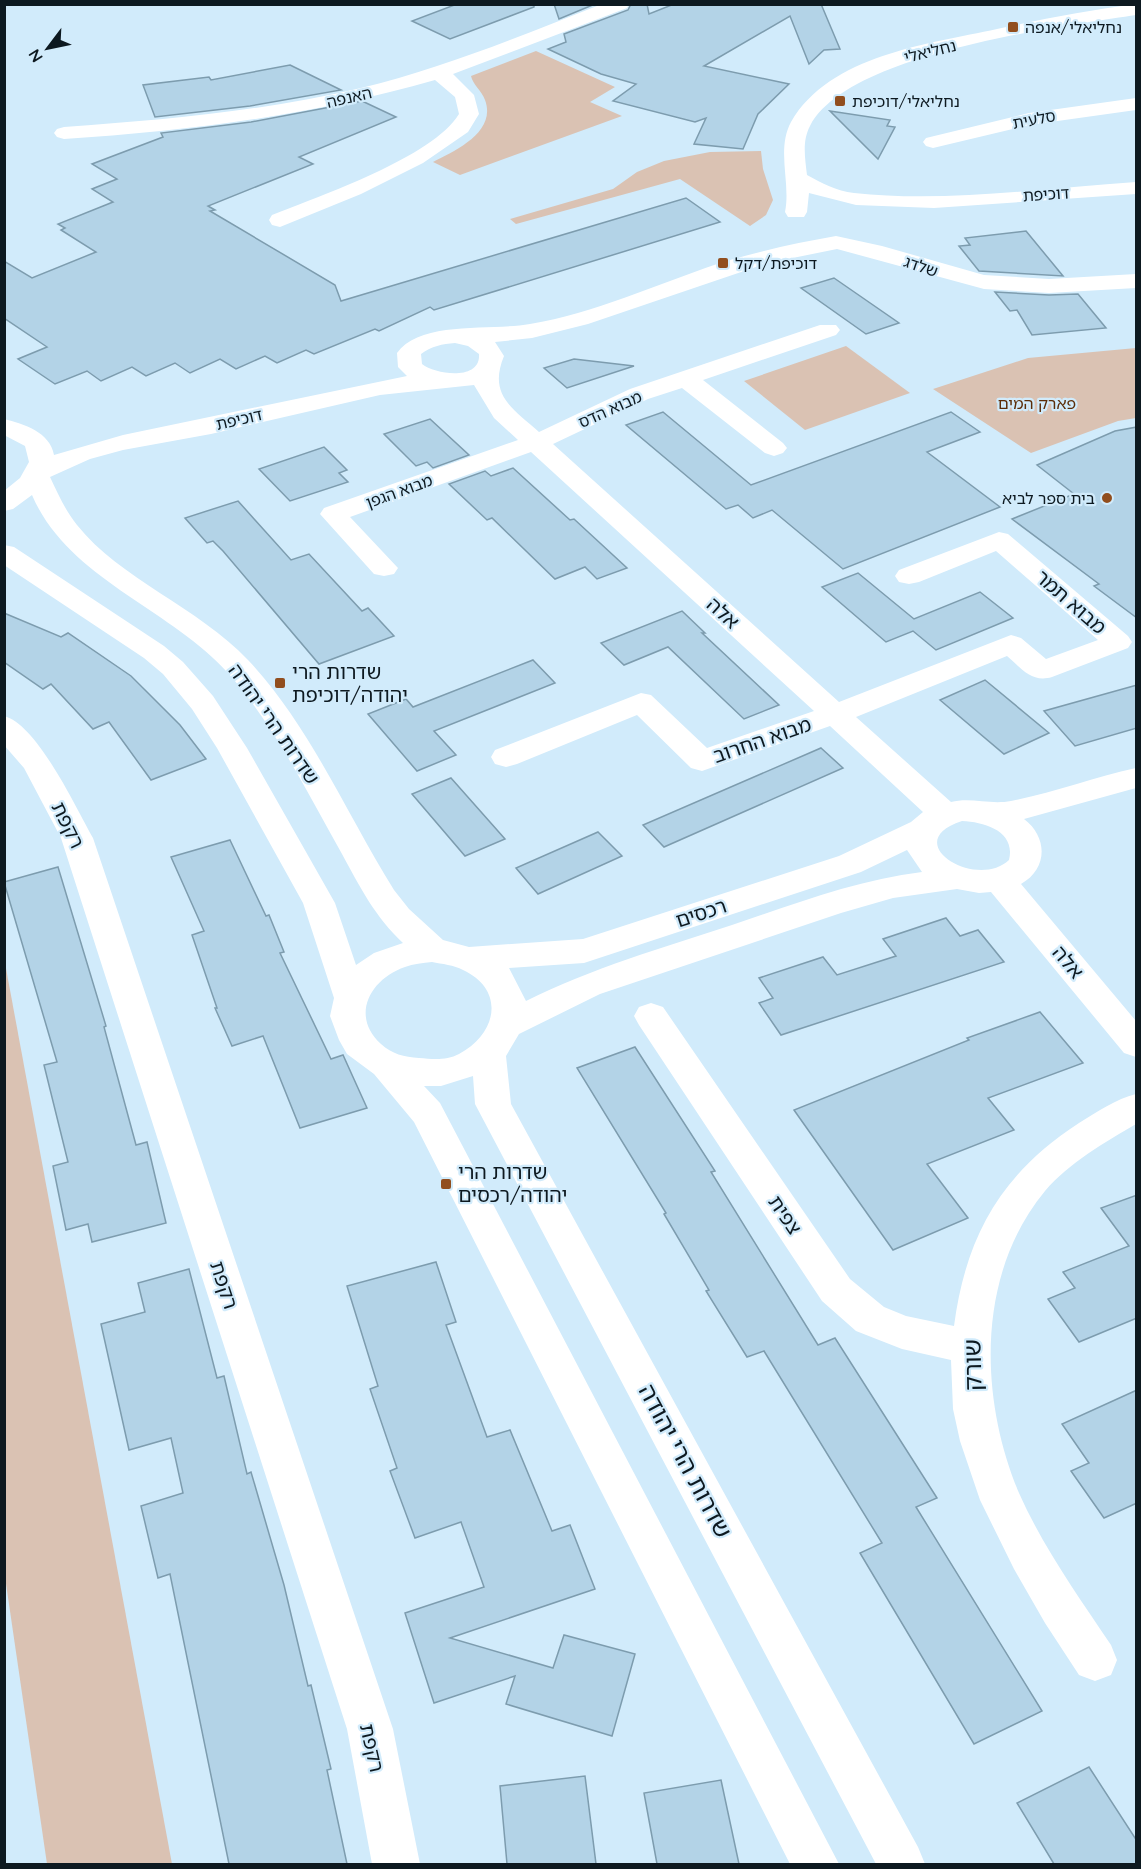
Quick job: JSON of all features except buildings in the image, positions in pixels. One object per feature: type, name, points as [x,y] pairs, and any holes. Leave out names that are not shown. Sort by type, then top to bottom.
[{"type":"street","name":"האנפה","points":[[64,133],[196,122],[283,110],[366,93],[438,73],[620,4]]},
{"type":"street","name":"נחליאלי","points":[[796,214],[801,195],[793,159],[794,141],[801,124],[812,108],[846,82],[914,54],[1095,10],[1137,10]]},
{"type":"street","points":[[280,220],[432,151],[460,131],[467,122],[469,104],[458,88],[438,73]]},
{"type":"street","name":"סלעית","points":[[933,142],[1029,119],[1137,104]]},
{"type":"street","points":[[799,179],[823,192],[852,199]]},
{"type":"street","name":"דוכיפת","points":[[852,199],[903,203],[955,201],[1137,188]]},
{"type":"street","points":[[726,267],[772,240],[808,203],[820,200],[852,199]]},
{"type":"street","name":"שלדג","points":[[852,199],[880,208],[888,215],[893,228],[918,255],[944,270],[1000,285]]},
{"type":"street","name":"דוכיפת","points":[[840,243],[865,242],[931,207],[955,201]]},
{"type":"street","points":[[796,214],[795,222],[804,233],[840,243]]},
{"type":"street","points":[[488,365],[521,341],[552,327],[632,302],[726,267],[780,251],[840,243]]},
{"type":"street","name":"שלדג","points":[[840,243],[862,246],[954,276],[1000,285],[1050,287],[1137,281]]},
{"type":"street","points":[[461,337],[511,334],[552,327]]},
{"type":"street","name":"מבוא הדס","points":[[535,442],[629,398],[828,330]]},
{"type":"street","points":[[461,337],[482,344],[491,353],[488,365]]},
{"type":"street","name":"דוכיפת","points":[[344,393],[383,373],[419,344],[429,339],[461,337]]},
{"type":"street","name":"אלה","points":[[409,353],[407,360],[413,370],[442,380],[503,413]]},
{"type":"street","name":"דוכיפת","points":[[4,503],[23,492],[39,474],[70,456],[133,439],[209,426],[344,393],[465,379],[488,365]]},
{"type":"street","name":"אלה","points":[[488,365],[486,388],[503,413],[835,714],[933,821]]},
{"type":"street","points":[[686,379],[774,448]]},
{"type":"street","name":"דוכיפת","points":[[16,431],[84,442],[133,439]]},
{"type":"street","name":"שדרות הרי יהודה","points":[[16,431],[38,446],[43,458],[39,474],[43,494],[58,521],[83,549],[219,648],[252,685],[284,731],[388,907],[432,950]]},
{"type":"street","name":"מבוא הגפן","points":[[384,568],[333,514],[535,442]]},
{"type":"street","name":"מבוא תמר","points":[[835,714],[1011,644],[1042,671],[1118,642],[999,540],[909,576]]},
{"type":"street","points":[[4,553],[154,652],[173,668],[203,703],[232,748],[319,903],[350,996]]},
{"type":"street","name":"מבוא החרוב","points":[[506,757],[641,702],[702,761],[835,714]]},
{"type":"street","name":"רקפת","points":[[4,725],[36,763],[77,838],[370,1729],[396,1864]]},
{"type":"street","points":[[989,813],[1005,820],[1018,830],[1026,845],[1027,857],[1020,869],[999,880],[973,883],[954,879],[938,870],[926,859],[920,843],[933,821],[970,810],[989,813],[1009,812],[1137,778]]},
{"type":"street","points":[[1026,845],[1063,812],[1107,787]]},
{"type":"street","name":"רכסים","points":[[472,958],[584,951],[850,864],[933,821]]},
{"type":"street","name":"רכסים","points":[[509,1024],[588,985],[832,904],[893,887],[954,879]]},
{"type":"street","name":"אלה","points":[[999,880],[1137,1044]]},
{"type":"street","points":[[432,950],[472,958],[488,967],[500,979],[508,993],[511,1008],[509,1024],[501,1039],[488,1053],[471,1063],[451,1070],[407,1072],[387,1066],[370,1056],[357,1044],[349,1029],[346,1012],[350,996],[360,981],[374,968],[392,958],[432,950]]},
{"type":"street","name":"צפית","points":[[651,1016],[836,1290],[870,1319],[902,1332],[971,1347]]},
{"type":"street","name":"שדרות הרי יהודה","points":[[488,1053],[493,1104],[901,1864]]},
{"type":"street","points":[[387,1066],[427,1113],[815,1864]]},
{"type":"street","name":"שורק","points":[[1095,1660],[1041,1579],[1010,1520],[980,1440],[969,1376],[973,1313],[997,1234],[1033,1180],[1089,1136],[1137,1108]]},
{"type":"green space","points":[[536,51],[615,87],[590,102],[622,116],[460,175],[433,162],[472,139],[485,122],[487,111],[485,100],[471,76]]},
{"type":"green space","points":[[761,151],[763,169],[773,200],[766,215],[750,226],[680,179],[516,224],[510,219],[613,189],[637,172],[664,161],[710,152]]},
{"type":"green space","points":[[846,346],[910,393],[805,430],[744,381]]},
{"type":"green space","name":"פארק המים","points":[[1136,348],[1136,418],[1118,421],[1031,453],[933,389],[1028,358]]},
{"type":"green space","points":[[5,963],[172,1864],[47,1864],[4,1570]]},
{"type":"place","name":"נחליאלי/אנפה","points":[[1013,27]]},
{"type":"place","name":"נחליאלי/דוכיפת","points":[[840,101]]},
{"type":"place","name":"דוכיפת/דקל","points":[[723,263]]},
{"type":"place","name":"בית ספר לביא","points":[[1107,498]]},
{"type":"place","name":"שדרות הרי יהודה/דוכיפת","points":[[280,683]]},
{"type":"place","name":"שדרות הרי יהודה/רכסים","points":[[446,1184]]}]
